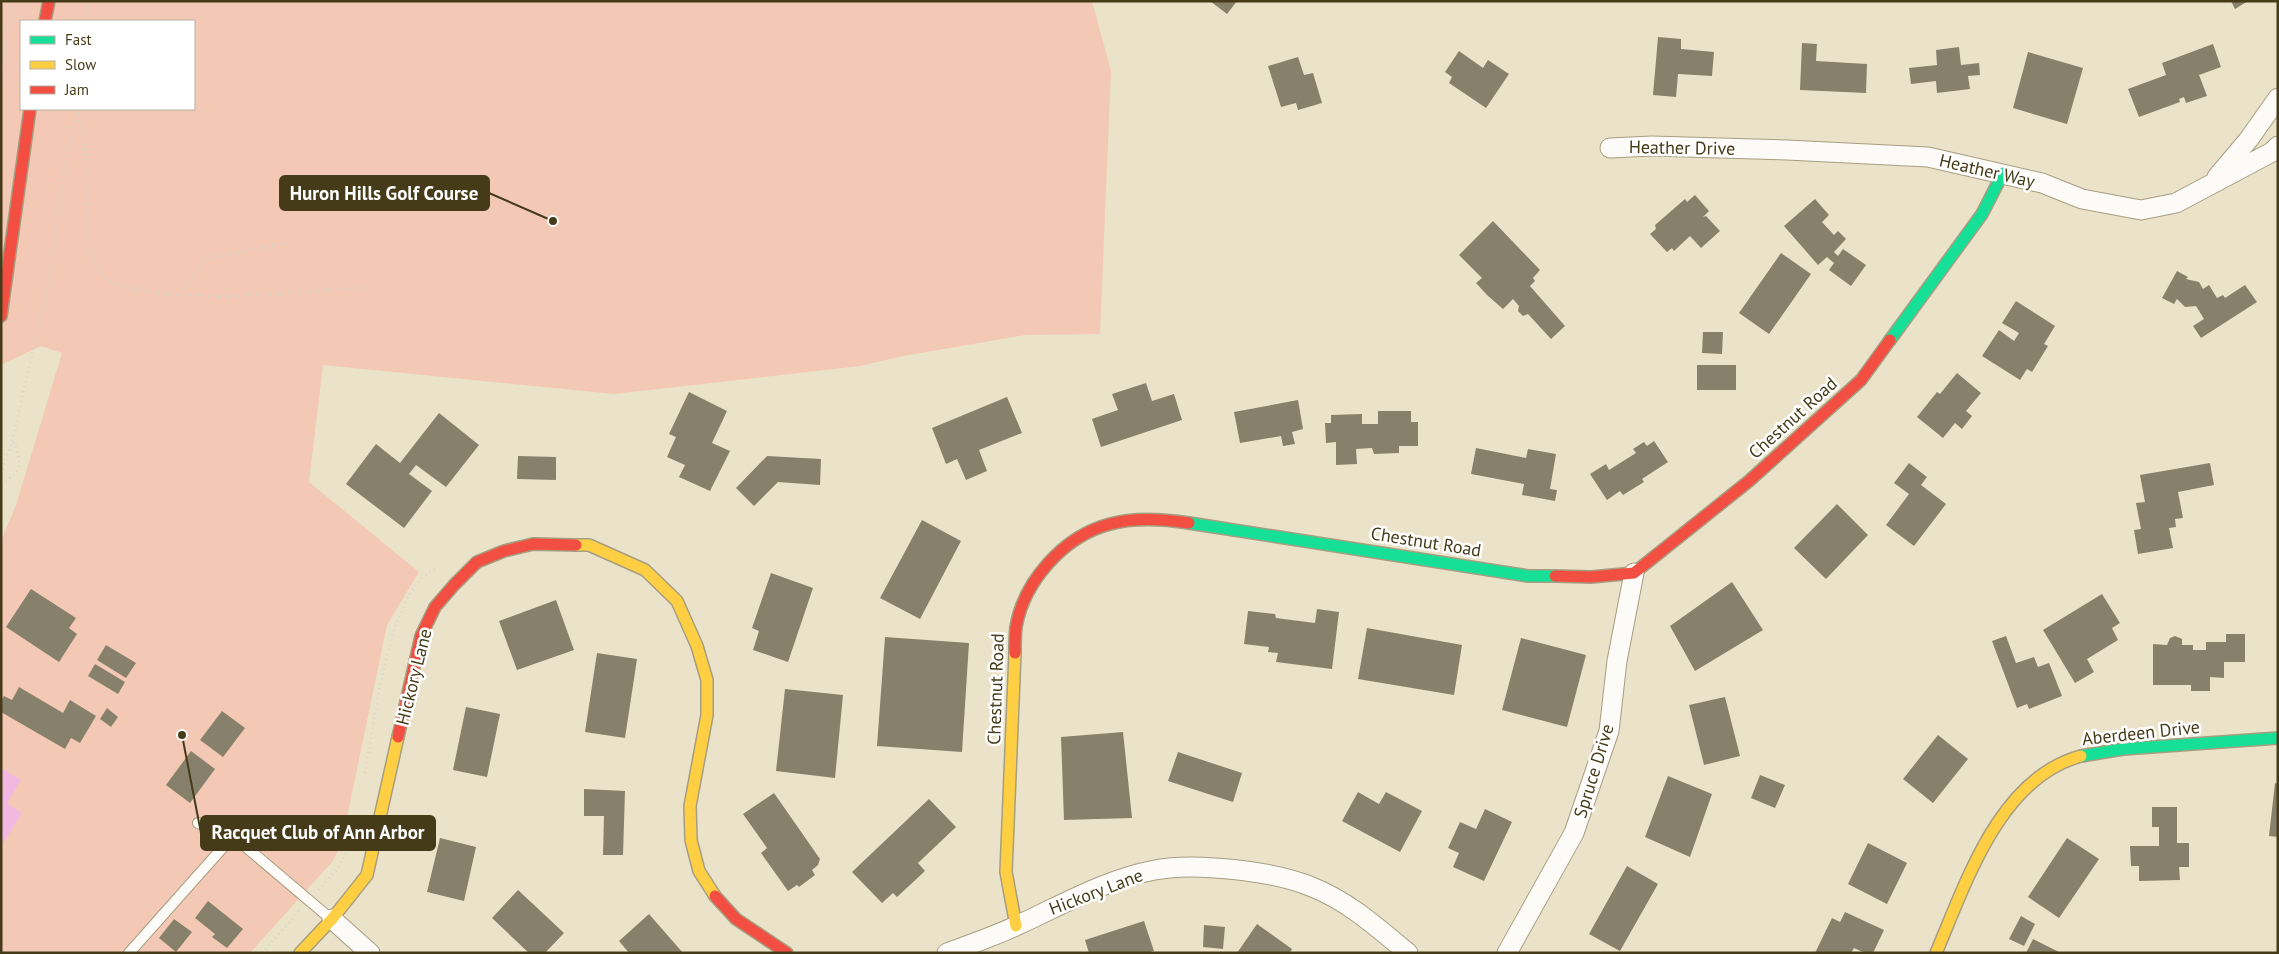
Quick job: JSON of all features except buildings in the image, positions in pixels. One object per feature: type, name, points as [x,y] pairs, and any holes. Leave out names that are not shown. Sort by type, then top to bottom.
[{"type":"street","points":[[45,20],[49,1]]},
{"type":"street","name":"Heather Way","points":[[2212,183],[2249,139],[2278,98]]},
{"type":"street","points":[[1,316],[30,110]]},
{"type":"street","name":"Heather Drive","points":[[1610,148],[1652,146],[1754,149]]},
{"type":"street","name":"Heather Way","points":[[1754,149],[1928,157],[2042,183],[2082,199],[2141,210],[2176,202],[2272,152],[2278,146]]},
{"type":"street","name":"Chestnut Road","points":[[1016,926],[1006,872],[1016,627],[1026,596],[1039,575],[1070,546],[1101,527],[1133,521],[1165,519],[1528,576],[1591,577],[1634,573],[1749,481],[1861,380],[1982,214],[2003,173]]},
{"type":"street","name":"Hickory Lane","points":[[300,953],[332,919],[367,875],[421,636],[435,607],[477,562],[504,551],[533,544],[589,545],[645,570],[677,601],[697,646],[707,680],[706,715],[690,806],[692,840],[699,870],[716,897],[736,919],[787,953]]},
{"type":"street","name":"Spruce Drive","points":[[1507,953],[1574,833],[1609,731],[1617,661],[1634,573]]},
{"type":"street","name":"Aberdeen Drive","points":[[1936,953],[1970,875],[1995,828],[2017,797],[2040,775],[2066,760],[2096,751],[2278,738]]},
{"type":"street","name":"Hickory Lane","points":[[947,953],[1016,926],[1116,881],[1156,870],[1204,867],[1265,875],[1312,887],[1362,915],[1408,953]]},
{"type":"street","points":[[332,919],[370,953]]},
{"type":"lane","points":[[198,823],[233,836],[332,919]]},
{"type":"lane","points":[[129,953],[233,836]]},
{"type":"path","points":[[1,81],[11,1]]},
{"type":"path","points":[[84,20],[89,1]]},
{"type":"path","points":[[1,474],[12,438],[45,304],[65,159],[79,110]]},
{"type":"path","points":[[78,115],[85,136],[89,248],[94,266],[106,279],[119,286],[147,292],[221,297],[362,288]]},
{"type":"path","points":[[180,294],[206,261],[215,257],[286,243]]},
{"type":"path","points":[[1,484],[16,474],[20,465],[20,459],[12,438]]},
{"type":"path","points":[[262,953],[304,906]]},
{"type":"shaded area","points":[[1,1],[1092,1],[1111,71],[1100,334],[1025,335],[903,356],[860,366],[614,394],[323,365],[309,482],[419,572],[387,625],[341,846],[332,862],[250,953],[1,953],[1,541],[16,505],[62,353],[41,346],[1,365]]},
{"type":"shaded area","points":[[1,768],[21,780],[7,803],[22,813],[1,846]]},
{"type":"traffic: fast","points":[[1890,340],[1982,214],[2003,173]]},
{"type":"traffic: fast","points":[[1189,523],[1528,576],[1555,576]]},
{"type":"traffic: fast","points":[[2081,756],[2123,749],[2278,738]]},
{"type":"traffic: slow","points":[[576,545],[589,545],[645,570],[677,601],[697,646],[707,680],[707,715],[690,806],[691,840],[699,871],[715,896]]},
{"type":"traffic: slow","points":[[1015,653],[1006,872],[1016,926]]},
{"type":"traffic: slow","points":[[300,953],[332,919],[367,875],[398,737]]},
{"type":"traffic: slow","points":[[1936,953],[1973,866],[1989,836],[2007,810],[2028,786],[2052,768],[2081,756]]},
{"type":"traffic: jam","points":[[45,20],[49,1]]},
{"type":"traffic: jam","points":[[1,316],[30,110]]},
{"type":"traffic: jam","points":[[1555,576],[1591,577],[1634,573],[1749,481],[1861,380],[1890,340]]},
{"type":"traffic: jam","points":[[1015,653],[1016,627],[1020,610],[1037,577],[1062,550],[1093,530],[1110,524],[1129,520],[1149,519],[1189,523]]},
{"type":"traffic: jam","points":[[398,737],[421,636],[435,607],[454,585],[477,562],[504,551],[533,544],[576,545]]},
{"type":"traffic: jam","points":[[715,896],[736,919],[787,953]]},
{"type":"place","name":"Huron Hills Golf Course","points":[[553,221]]},
{"type":"place","name":"Racquet Club of Ann Arbor","points":[[182,735]]}]
